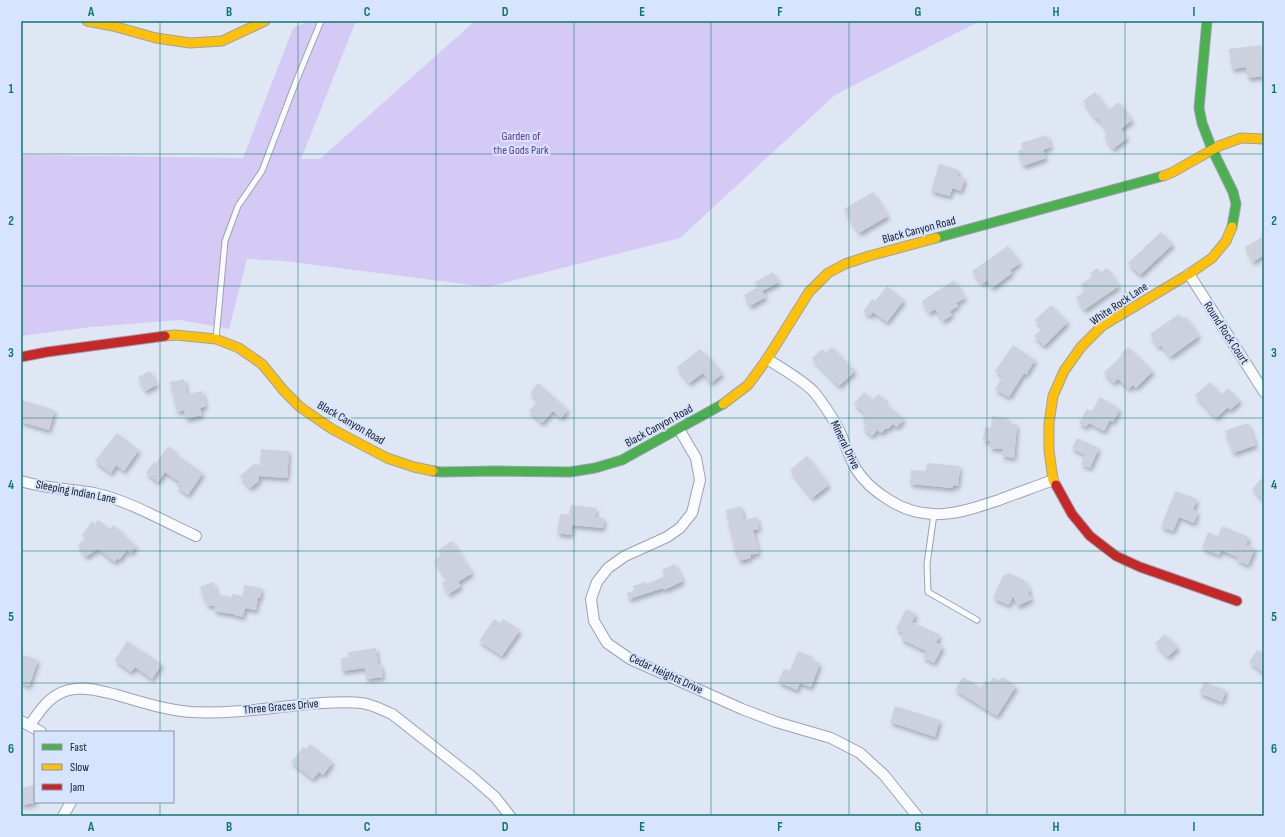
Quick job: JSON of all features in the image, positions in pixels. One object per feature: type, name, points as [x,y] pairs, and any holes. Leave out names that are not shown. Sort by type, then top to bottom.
[{"type":"street","points":[[87,21],[113,26],[156,38],[190,43],[222,41],[265,21]]},
{"type":"street","name":"White Rock Lane","points":[[1207,21],[1199,108],[1202,123],[1212,149],[1233,192],[1236,204],[1233,224],[1226,241],[1212,258],[1189,274],[1102,326],[1081,347],[1064,371],[1053,396],[1049,423],[1049,450],[1053,480],[1072,514],[1090,536],[1116,556],[1140,567],[1237,601]]},
{"type":"street","name":"Black Canyon Road","points":[[21,357],[175,335],[216,339],[240,348],[262,364],[284,391],[300,407],[332,429],[387,458],[414,467],[440,472],[496,470],[570,472],[595,468],[622,460],[726,402],[748,385],[767,359],[809,292],[828,273],[845,264],[869,256],[1150,180],[1173,172],[1212,149],[1241,138],[1264,139]]},
{"type":"street","name":"Round Rock Court","points":[[1189,274],[1264,392]]},
{"type":"street","name":"Mineral Drive","points":[[767,359],[813,391],[828,410],[840,432],[847,451],[866,483],[882,496],[900,507],[922,514],[943,514],[968,510],[1053,480]]},
{"type":"street","name":"Cedar Heights Drive","points":[[679,429],[696,458],[700,480],[692,513],[680,528],[666,537],[625,556],[608,568],[596,582],[591,599],[594,621],[607,643],[630,659],[742,709],[776,722],[831,738],[860,753],[884,775],[917,816]]},
{"type":"street","name":"Sleeping Indian Lane","points":[[21,481],[94,494],[118,500],[196,536]]},
{"type":"street","name":"Three Graces Drive","points":[[26,723],[51,698],[61,692],[76,688],[95,690],[169,709],[190,712],[212,713],[338,702],[362,703],[392,714],[470,776],[495,798],[510,816]]},
{"type":"street","points":[[26,723],[39,731]]},
{"type":"street","points":[[63,816],[70,803]]},
{"type":"lane","points":[[216,339],[225,241],[238,206],[262,171],[321,21]]},
{"type":"lane","points":[[934,514],[927,564],[928,592],[976,620]]},
{"type":"green space","name":"Garden of the Gods Park","points":[[310,21],[356,21],[301,159],[320,159],[475,21],[980,21],[835,95],[680,238],[487,287],[284,261],[247,259],[229,329],[180,320],[90,327],[21,336],[21,155],[243,158],[293,28]]},
{"type":"building","points":[[1261,45],[1264,76],[1248,78],[1246,67],[1232,69],[1229,49]]},
{"type":"building","points":[[1095,92],[1108,110],[1119,102],[1132,120],[1121,129],[1127,138],[1113,149],[1104,136],[1109,133],[1098,118],[1096,119],[1083,101]]},
{"type":"building","points":[[1047,135],[1051,147],[1043,150],[1046,158],[1023,166],[1018,151],[1023,149],[1021,143]]},
{"type":"building","points":[[939,164],[959,170],[957,176],[965,178],[961,191],[952,188],[950,196],[931,191]]},
{"type":"building","points":[[873,192],[888,216],[859,233],[844,209]]},
{"type":"building","points":[[1161,232],[1173,244],[1140,275],[1128,263]]},
{"type":"building","points":[[1264,236],[1264,255],[1253,262],[1245,247]]},
{"type":"building","points":[[1008,246],[1020,263],[1010,270],[1012,273],[992,288],[987,280],[982,284],[972,271]]},
{"type":"building","points":[[1097,268],[1100,273],[1107,268],[1119,286],[1084,310],[1076,297],[1086,291],[1081,284],[1093,276],[1090,273]]},
{"type":"building","points":[[773,272],[779,282],[762,291],[766,297],[750,306],[744,295],[758,287],[755,282]]},
{"type":"building","points":[[954,280],[965,298],[956,303],[958,306],[950,311],[952,315],[943,321],[935,309],[929,313],[922,301]]},
{"type":"building","points":[[887,286],[904,300],[887,322],[873,312],[870,316],[863,311],[872,299],[875,301]]},
{"type":"building","points":[[1051,305],[1068,322],[1044,346],[1034,336],[1043,328],[1035,320]]},
{"type":"building","points":[[1179,314],[1183,319],[1186,317],[1199,336],[1170,357],[1161,345],[1158,347],[1150,334]]},
{"type":"building","points":[[1013,345],[1035,360],[1026,375],[1024,373],[1009,397],[995,389],[1003,376],[995,371]]},
{"type":"building","points":[[832,347],[855,371],[839,386],[812,358],[822,349],[826,353]]},
{"type":"building","points":[[1128,347],[1153,371],[1136,388],[1133,385],[1129,389],[1118,379],[1114,383],[1104,373]]},
{"type":"building","points":[[700,349],[705,356],[707,354],[722,374],[711,383],[703,373],[689,383],[677,367]]},
{"type":"building","points":[[150,371],[157,385],[145,391],[138,377]]},
{"type":"building","points":[[184,379],[187,394],[202,391],[206,406],[200,408],[202,415],[186,419],[184,410],[177,412],[170,382]]},
{"type":"building","points":[[1210,382],[1221,395],[1228,388],[1240,401],[1230,410],[1228,407],[1216,418],[1195,395]]},
{"type":"building","points":[[538,383],[568,410],[561,418],[553,411],[542,423],[529,411],[538,400],[530,393]]},
{"type":"building","points":[[864,392],[873,400],[878,394],[886,400],[884,402],[904,419],[897,427],[893,424],[881,433],[877,430],[872,436],[863,428],[868,423],[862,418],[866,414],[854,404]]},
{"type":"building","points":[[1100,397],[1120,409],[1113,422],[1110,420],[1104,431],[1089,423],[1086,427],[1079,423],[1087,409],[1092,411]]},
{"type":"building","points":[[21,400],[55,410],[49,430],[21,422]]},
{"type":"building","points":[[992,416],[1008,418],[1007,423],[1017,424],[1014,458],[1002,456],[1003,449],[990,448],[990,441],[983,440],[985,427],[991,428]]},
{"type":"building","points":[[1248,423],[1256,445],[1233,453],[1225,431]]},
{"type":"building","points":[[117,433],[139,450],[124,471],[116,465],[111,473],[95,461]]},
{"type":"building","points":[[1077,438],[1099,448],[1090,468],[1081,464],[1085,455],[1072,448]]},
{"type":"building","points":[[168,446],[176,452],[175,454],[203,473],[188,495],[177,487],[180,482],[165,472],[158,482],[146,473],[154,462],[155,464]]},
{"type":"building","points":[[261,449],[289,451],[287,478],[259,476],[259,481],[250,488],[240,476],[254,464],[260,465]]},
{"type":"building","points":[[807,456],[829,485],[812,498],[790,470]]},
{"type":"building","points":[[927,463],[960,466],[958,486],[953,485],[953,488],[910,484],[911,470],[926,471]]},
{"type":"building","points":[[1264,476],[1264,500],[1252,489]]},
{"type":"building","points":[[1175,491],[1197,499],[1193,510],[1198,512],[1194,523],[1179,517],[1173,531],[1161,527]]},
{"type":"building","points":[[571,505],[596,508],[595,517],[604,518],[603,528],[572,525],[571,535],[557,533],[560,514],[569,515]]},
{"type":"building","points":[[741,506],[744,520],[757,517],[759,529],[753,530],[759,553],[750,555],[751,558],[739,561],[737,552],[735,552],[726,510]]},
{"type":"building","points":[[98,520],[110,529],[113,525],[136,546],[131,553],[127,550],[119,560],[117,558],[115,562],[98,549],[85,557],[78,544],[87,539],[82,535],[92,521],[95,524]]},
{"type":"building","points":[[1222,526],[1249,537],[1246,545],[1255,548],[1248,565],[1237,560],[1238,557],[1221,550],[1219,555],[1202,548],[1208,532],[1218,536]]},
{"type":"building","points":[[452,541],[472,573],[458,582],[461,586],[449,594],[442,583],[447,579],[435,560],[441,555],[438,550]]},
{"type":"building","points":[[675,564],[683,581],[664,590],[663,588],[629,599],[627,593],[635,590],[633,586],[646,582],[647,584],[665,576],[662,570]]},
{"type":"building","points":[[1009,573],[1024,580],[1030,590],[1028,593],[1032,599],[1018,606],[1013,596],[1009,605],[993,598],[1003,576]]},
{"type":"building","points":[[213,582],[218,595],[232,597],[232,594],[243,596],[244,585],[262,588],[260,598],[258,598],[256,610],[245,608],[243,617],[214,611],[215,606],[207,605],[200,587]]},
{"type":"building","points":[[906,609],[916,614],[912,622],[940,635],[936,643],[943,646],[934,663],[923,657],[926,651],[901,639],[903,633],[896,629]]},
{"type":"building","points":[[494,619],[500,623],[503,619],[520,630],[502,656],[479,641]]},
{"type":"building","points":[[1165,634],[1178,647],[1168,657],[1155,643]]},
{"type":"building","points":[[127,641],[162,664],[152,679],[135,667],[131,672],[115,660]]},
{"type":"building","points":[[376,648],[378,664],[381,664],[383,677],[366,679],[365,668],[342,671],[341,658],[349,657],[348,652]]},
{"type":"building","points":[[1257,650],[1264,654],[1264,673],[1249,662]]},
{"type":"building","points":[[798,651],[813,657],[811,660],[820,663],[811,687],[800,683],[797,690],[778,682],[784,669],[790,671]]},
{"type":"building","points":[[21,654],[38,660],[29,686],[21,683]]},
{"type":"building","points":[[963,677],[981,688],[985,681],[989,683],[993,677],[999,681],[1002,677],[1016,686],[997,716],[955,690]]},
{"type":"building","points":[[1204,682],[1226,690],[1222,702],[1199,693]]},
{"type":"building","points":[[895,706],[940,720],[935,737],[890,722]]},
{"type":"building","points":[[310,744],[333,762],[323,775],[319,772],[313,779],[291,762],[303,747],[306,749]]},
{"type":"building","points":[[34,785],[35,803],[21,805],[21,788]]},
{"type":"traffic: fast","points":[[1207,21],[1199,108],[1202,123],[1212,149],[1233,192],[1236,204],[1232,227]]},
{"type":"traffic: fast","points":[[936,238],[1163,176]]},
{"type":"traffic: fast","points":[[433,471],[570,472],[595,468],[622,460],[723,404]]},
{"type":"traffic: slow","points":[[87,21],[113,26],[156,38],[190,43],[222,41],[265,21]]},
{"type":"traffic: slow","points":[[1163,176],[1219,146],[1241,138],[1264,139]]},
{"type":"traffic: slow","points":[[1056,485],[1053,480],[1049,450],[1049,423],[1053,396],[1064,371],[1081,347],[1102,326],[1189,274],[1212,258],[1226,241],[1232,227]]},
{"type":"traffic: slow","points":[[723,404],[748,385],[767,359],[809,292],[828,273],[845,264],[869,256],[936,238]]},
{"type":"traffic: slow","points":[[165,336],[175,335],[216,339],[239,348],[262,364],[284,391],[300,407],[332,429],[387,458],[414,467],[433,471]]},
{"type":"traffic: jam","points":[[21,357],[165,336]]},
{"type":"traffic: jam","points":[[1056,485],[1072,514],[1090,536],[1116,556],[1140,567],[1237,601]]}]
